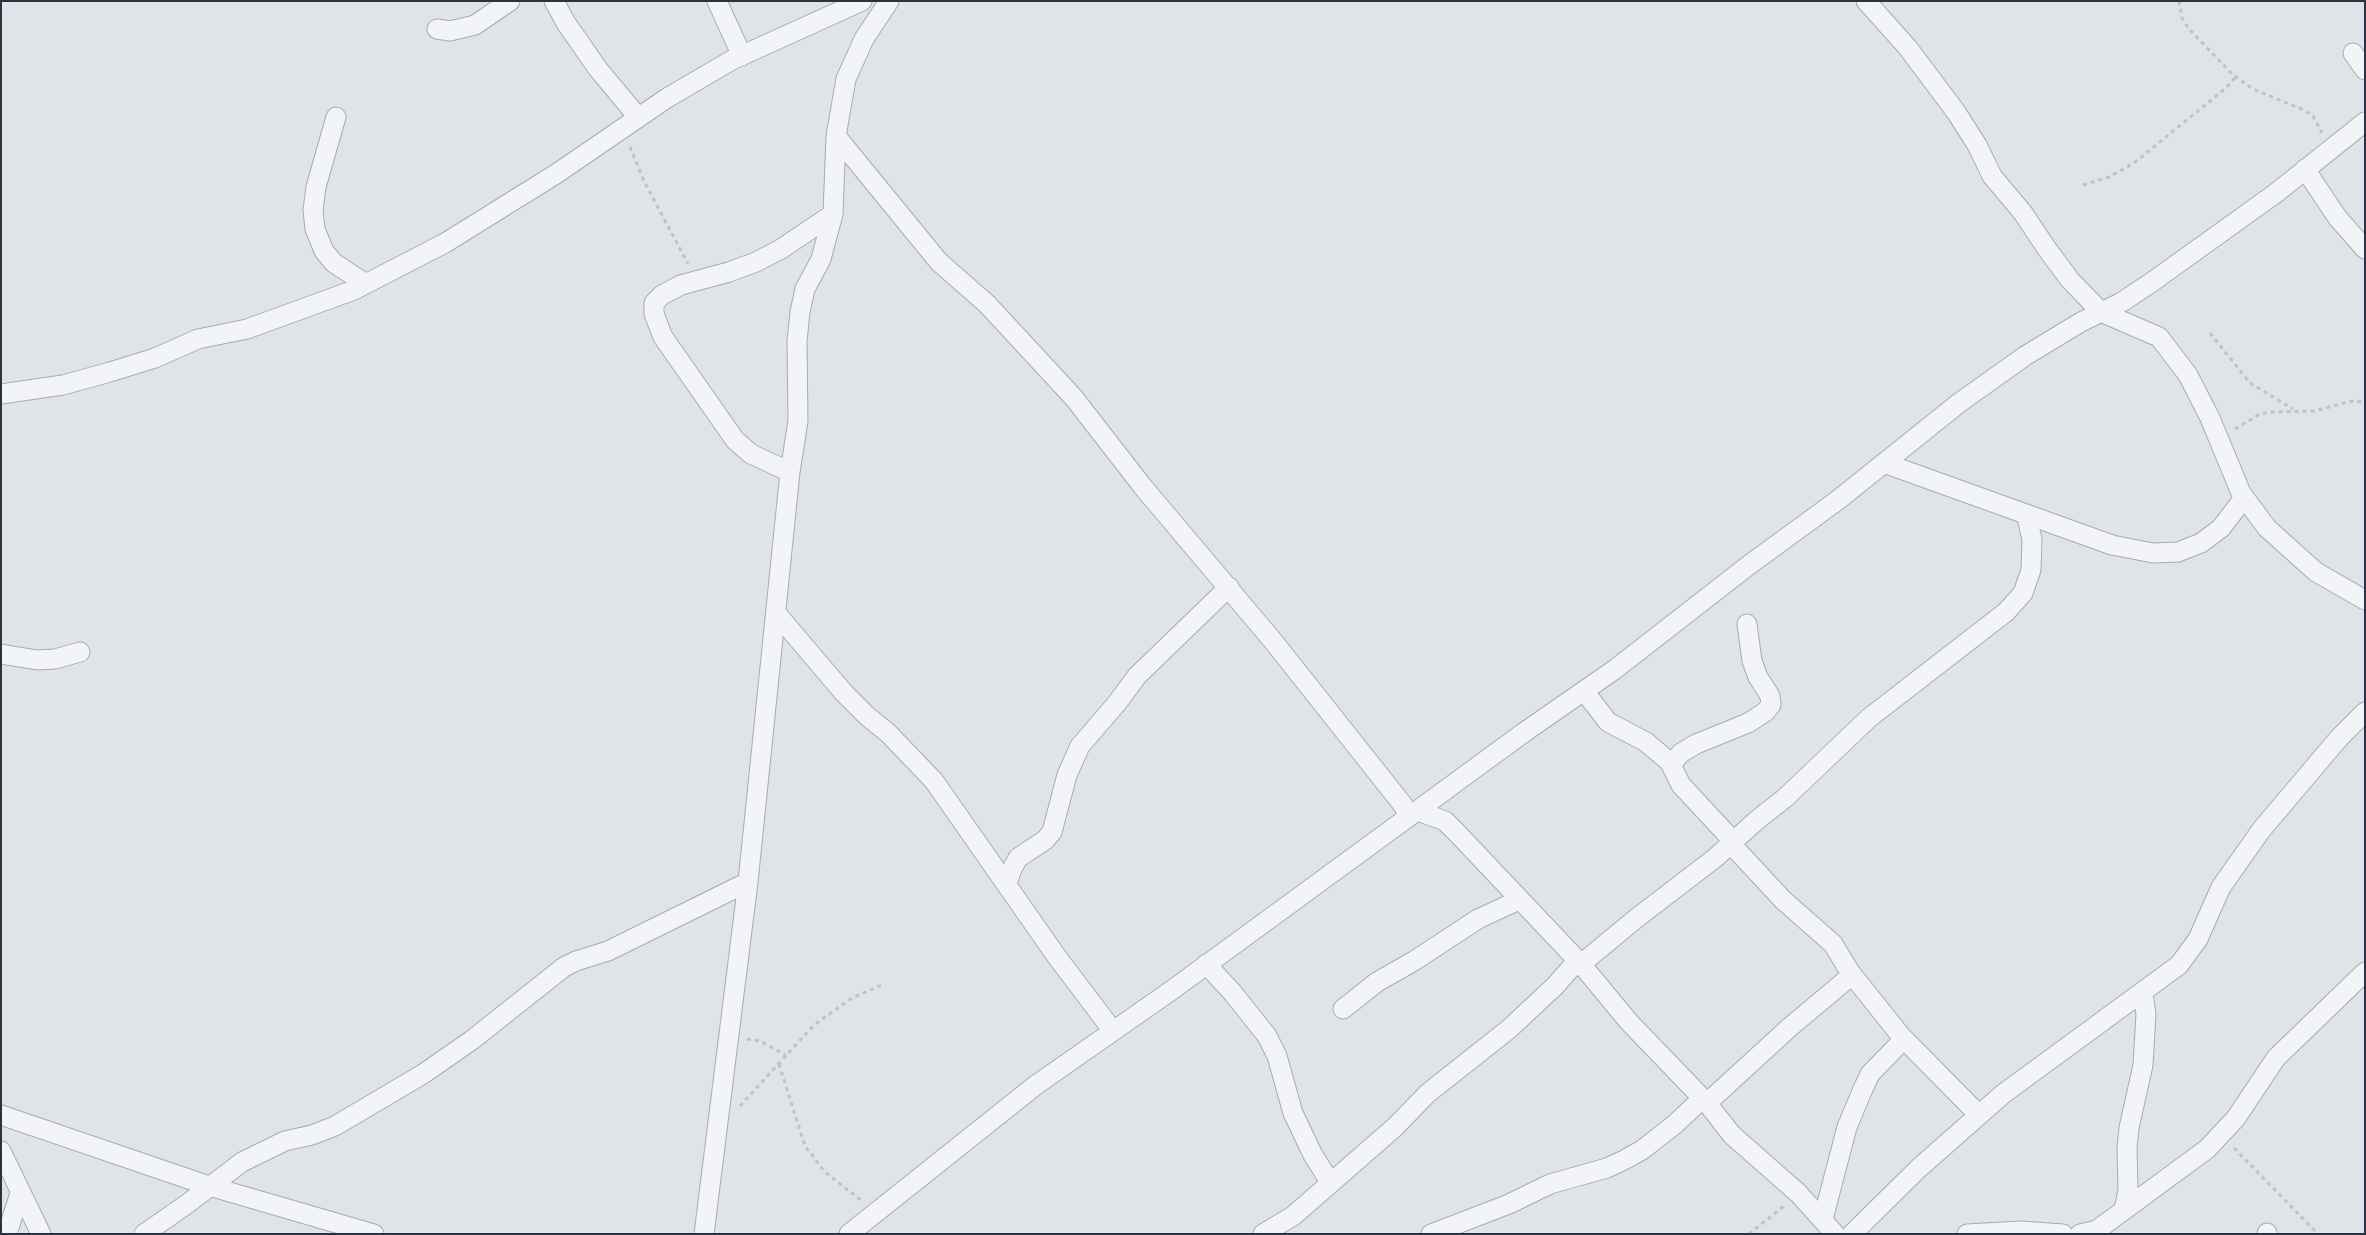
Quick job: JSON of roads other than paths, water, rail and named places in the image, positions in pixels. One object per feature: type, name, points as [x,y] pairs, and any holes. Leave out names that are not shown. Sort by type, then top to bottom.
[{"type":"street","points":[[437,29],[450,31],[475,25],[510,1]]},
{"type":"street","points":[[554,1],[566,24],[598,69],[638,117]]},
{"type":"street","points":[[717,1],[742,56]]},
{"type":"street","points":[[1,394],[64,385],[110,372],[155,358],[198,339],[247,329],[366,284],[445,243],[556,174],[638,117],[742,56],[862,1]]},
{"type":"street","points":[[704,1234],[748,882],[790,472],[798,421],[797,341],[800,312],[806,289],[821,259],[833,214],[836,136],[846,79],[864,39],[889,1]]},
{"type":"street","points":[[1866,1],[1908,48],[1956,112],[1977,145],[1992,176],[2023,213],[2047,250],[2070,280],[2101,312],[2159,337],[2188,375],[2210,418],[2244,498],[2267,528],[2316,572],[2365,600]]},
{"type":"street","points":[[2353,53],[2365,70]]},
{"type":"street","points":[[336,117],[316,187],[315,229],[324,251],[334,263],[366,284]]},
{"type":"street","points":[[849,1234],[1036,1085],[1584,692],[1960,403],[2025,356],[2122,302],[2159,277],[2276,193],[2365,122]]},
{"type":"street","points":[[836,136],[939,262],[987,304],[1051,371],[1143,487],[1229,588],[1349,736],[1402,805],[1414,814],[1445,822],[1579,962],[1629,1022],[1705,1101],[1732,1135],[1798,1193],[1835,1234]]},
{"type":"street","points":[[2305,169],[2337,217],[2365,249]]},
{"type":"street","points":[[790,472],[751,454],[735,440],[663,337],[654,314],[654,303],[662,295],[681,285],[756,262],[782,249],[833,214]]},
{"type":"street","points":[[1884,463],[2112,545],[2153,553],[2178,552],[2201,543],[2220,528],[2244,498]]},
{"type":"street","points":[[1263,1234],[1293,1216],[1395,1127],[1428,1093],[1509,1029],[1579,962],[1732,843],[1784,798],[1870,718],[1981,634],[2017,600],[2028,584],[2033,560],[2032,539],[2026,514]]},
{"type":"street","points":[[1008,883],[1018,858],[1045,840],[1052,832],[1067,776],[1080,746],[1117,703],[1136,676],[1229,588]]},
{"type":"street","points":[[776,613],[844,693],[866,716],[888,732],[934,781],[1008,883],[1057,957],[1113,1031]]},
{"type":"street","points":[[1673,765],[1681,754],[1696,744],[1748,724],[1765,712],[1771,705],[1770,696],[1758,677],[1752,661],[1747,624]]},
{"type":"street","points":[[1,654],[37,660],[55,659],[80,652]]},
{"type":"street","points":[[1584,692],[1608,722],[1646,742],[1673,765],[1675,776],[1681,784],[1732,843],[1784,900],[1833,944],[1852,975],[1904,1039],[1980,1115]]},
{"type":"street","points":[[1852,1234],[1919,1168],[2003,1094],[2090,1030],[2143,994],[2180,965],[2191,952],[2221,887],[2262,829],[2339,738],[2365,712]]},
{"type":"street","points":[[144,1234],[249,1158],[285,1141],[312,1135],[335,1126],[382,1100],[472,1040],[564,967],[608,950],[748,882]]},
{"type":"street","points":[[1344,1009],[1377,982],[1414,961],[1478,919],[1519,900]]},
{"type":"street","points":[[1206,964],[1232,992],[1267,1036],[1277,1056],[1293,1113],[1313,1155],[1330,1182]]},
{"type":"street","points":[[2081,1234],[2097,1230],[2184,1168],[2222,1134],[2236,1118],[2276,1058],[2365,972]]},
{"type":"street","points":[[1431,1234],[1509,1204],[1550,1184],[1607,1168],[1642,1150],[1705,1101],[1852,975]]},
{"type":"street","points":[[2124,1210],[2128,1190],[2127,1148],[2129,1128],[2144,1056],[2146,1014],[2143,994]]},
{"type":"street","points":[[1823,1219],[1848,1127],[1863,1089],[1870,1074],[1904,1039]]},
{"type":"street","points":[[1,1115],[209,1186],[374,1234]]},
{"type":"street","points":[[1,1151],[41,1234]]},
{"type":"street","points":[[7,1234],[20,1193]]},
{"type":"street","points":[[1967,1234],[2021,1231],[2063,1234]]}]
